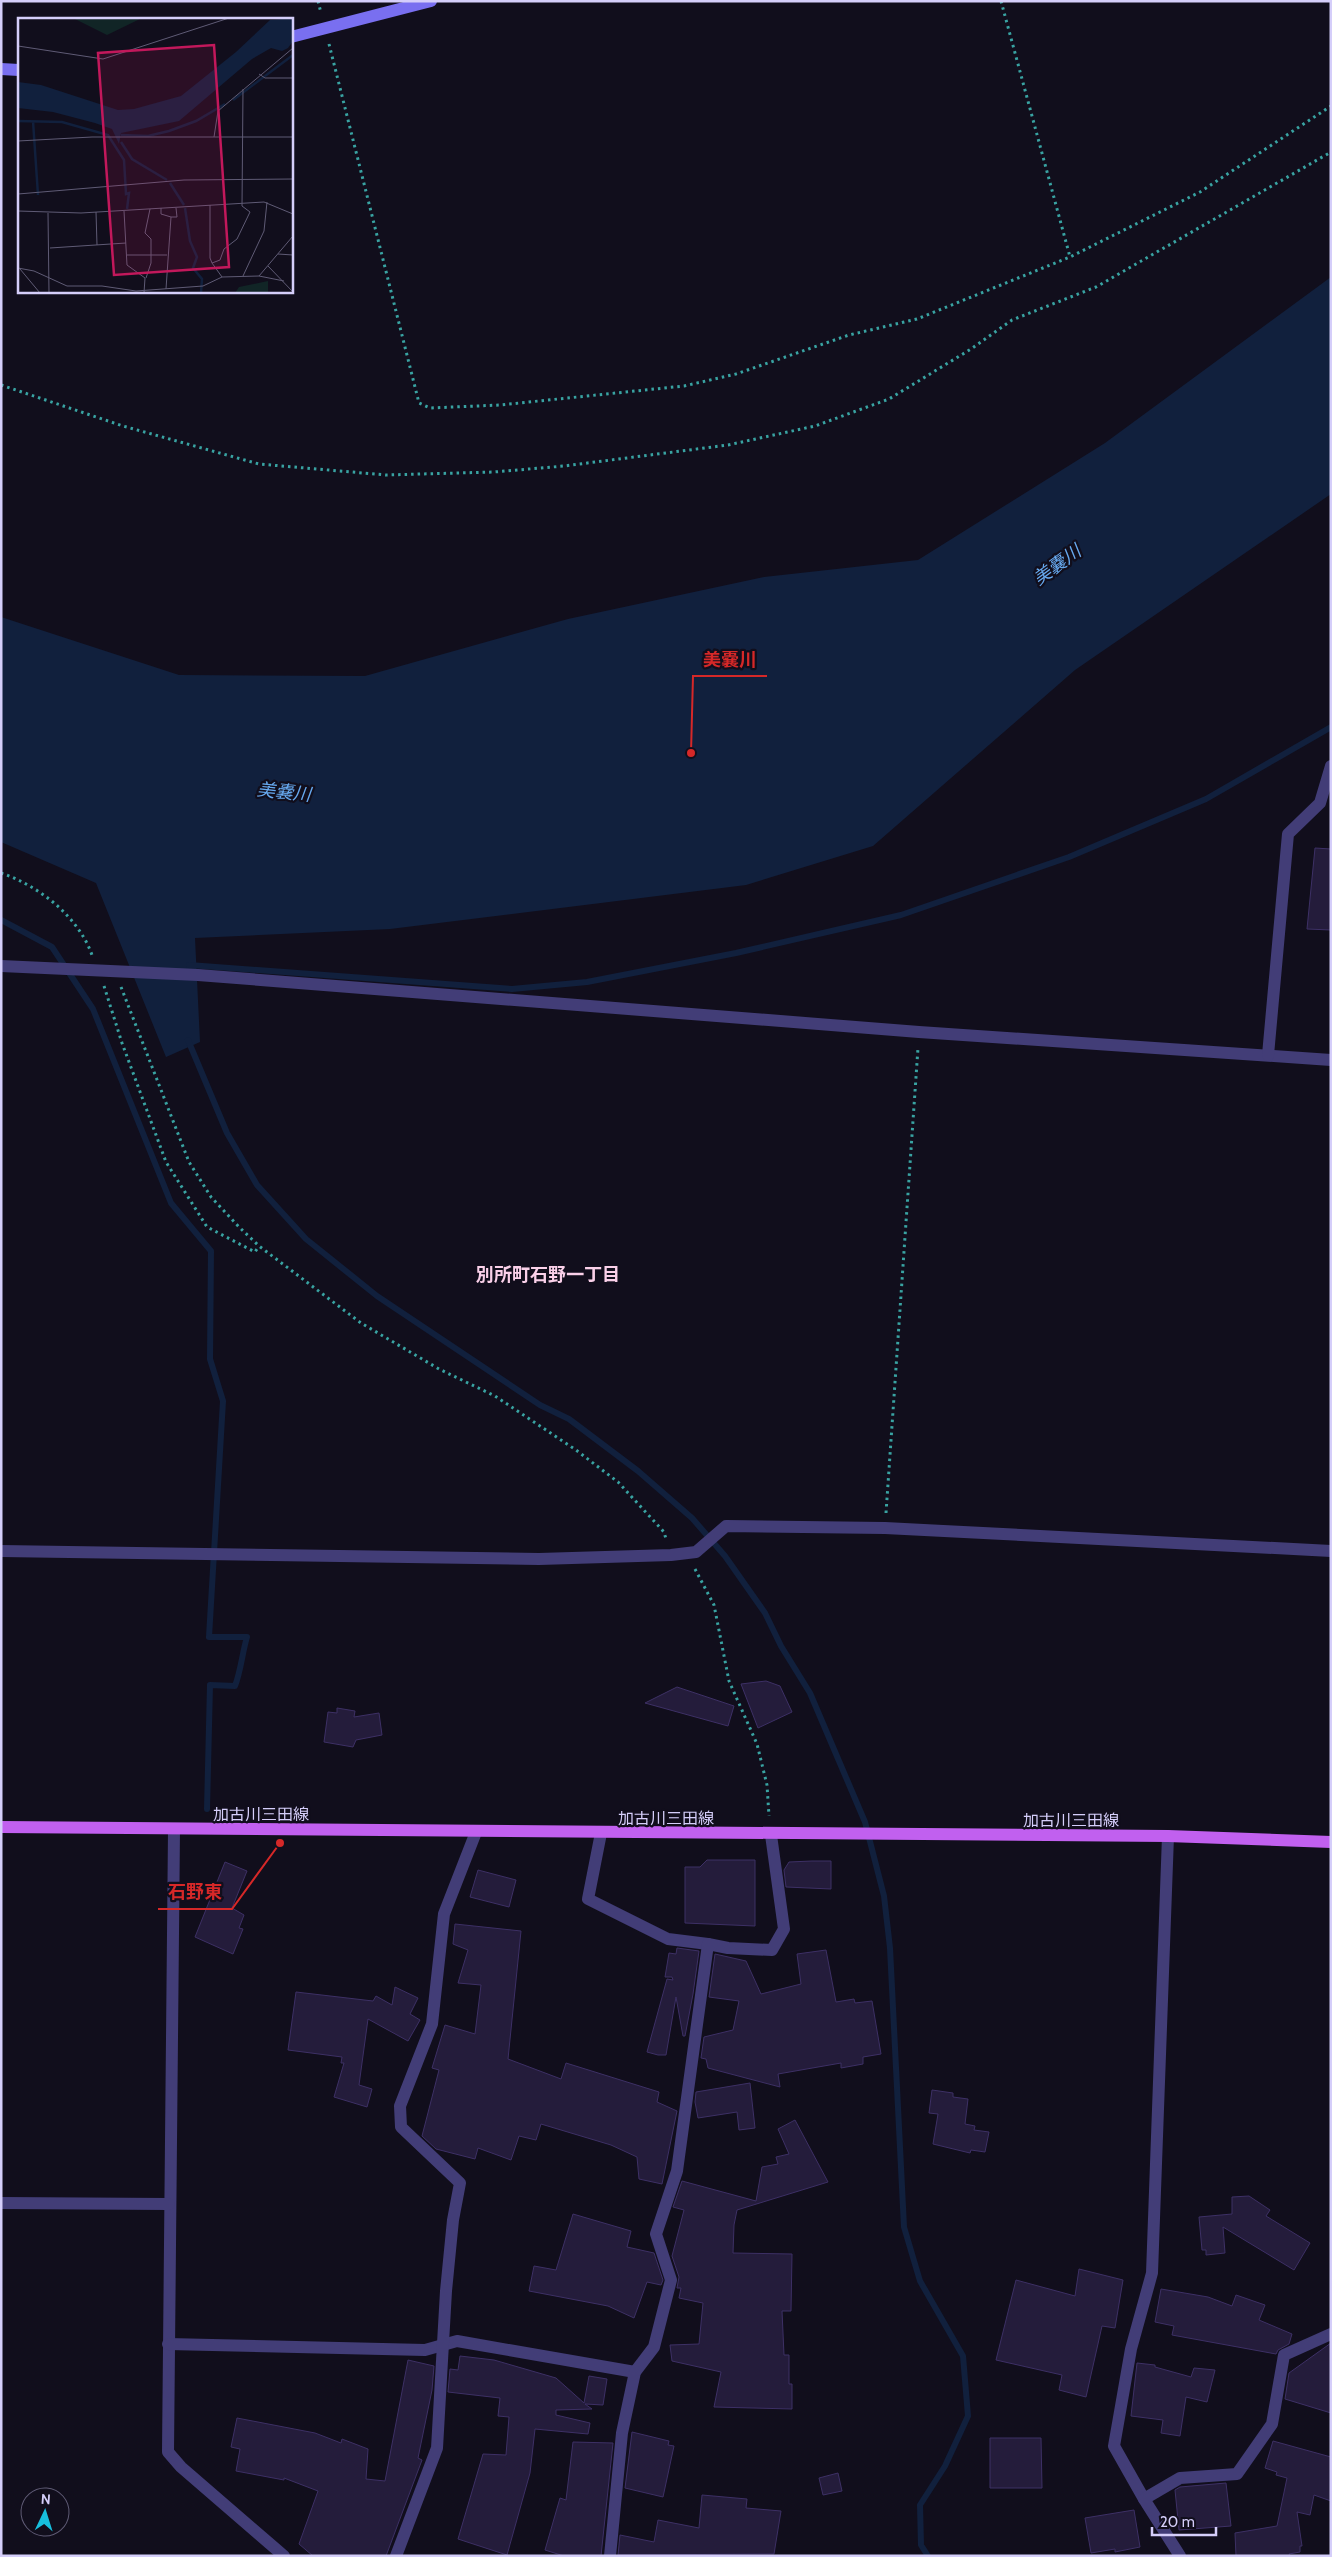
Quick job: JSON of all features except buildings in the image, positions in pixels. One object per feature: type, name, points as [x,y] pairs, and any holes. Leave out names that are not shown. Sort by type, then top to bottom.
[{"type":"main road","points":[[292,38],[431,1]]},
{"type":"main road","points":[[1,69],[18,70]]},
{"type":"main road","name":"加古川三田線","points":[[1,1827],[771,1835],[1168,1836],[1331,1842]]},
{"type":"street","points":[[1268,1055],[1288,834],[1320,803],[1331,766]]},
{"type":"street","points":[[1,966],[98,972],[198,975],[919,1032],[1331,1060]]},
{"type":"street","points":[[1,1551],[539,1559],[671,1555],[691,1552],[726,1526],[885,1528],[1331,1551]]},
{"type":"street","points":[[174,1830],[168,2452],[182,2467],[284,2556]]},
{"type":"street","points":[[396,2556],[437,2448],[442,2346],[453,2220],[460,2183],[401,2127],[400,2106],[432,2024],[444,1914],[476,1832]]},
{"type":"street","points":[[601,1833],[588,1898],[668,1939],[728,1948],[772,1950],[784,1929],[771,1835]]},
{"type":"street","points":[[1168,1836],[1152,2273],[1131,2349],[1114,2446],[1144,2499],[1180,2556]]},
{"type":"street","points":[[610,2556],[622,2433],[635,2372],[654,2347],[671,2280],[656,2234],[678,2170],[708,1944]]},
{"type":"street","points":[[1,2203],[169,2204]]},
{"type":"street","points":[[1144,2499],[1180,2478],[1237,2474],[1272,2424],[1284,2355],[1331,2334]]},
{"type":"street","points":[[168,2344],[425,2350],[457,2341],[635,2372]]},
{"type":"path","points":[[1001,1],[1070,257]]},
{"type":"path","points":[[325,29],[419,403],[430,408],[500,405],[684,386],[736,374],[849,335],[916,319],[1070,257],[1200,192],[1331,106]]},
{"type":"path","points":[[1,385],[123,426],[259,464],[386,474],[494,472],[564,466],[728,445],[814,426],[890,399],[971,350],[1012,320],[1096,287],[1331,152]]},
{"type":"path","points":[[1,873],[24,881],[75,922],[86,939],[166,1162],[207,1227],[255,1252],[259,1246]]},
{"type":"path","points":[[123,972],[189,1162],[211,1197],[259,1246],[361,1323],[439,1369],[495,1396],[576,1450],[618,1482],[664,1532],[671,1555]]},
{"type":"path","points":[[885,1528],[919,1032]]},
{"type":"path","points":[[691,1552],[714,1605],[729,1681],[756,1744],[767,1785],[771,1835]]},
{"type":"water","points":[[1331,277],[1331,494],[1075,670],[873,846],[746,885],[390,929],[195,938],[200,1042],[166,1057],[96,883],[1,842],[1,617],[179,675],[365,676],[568,619],[764,577],[918,560],[1105,443]]},
{"type":"waterway","points":[[189,965],[512,989],[587,982],[736,953],[901,915],[1069,857],[1206,799],[1331,727]]},
{"type":"waterway","points":[[1,920],[52,947],[93,1009],[171,1203],[211,1251],[210,1359],[223,1401],[209,1637],[247,1637],[235,1686],[210,1685],[207,1809]]},
{"type":"waterway","points":[[188,1040],[227,1133],[257,1185],[306,1239],[377,1296],[540,1405],[569,1419],[638,1471],[692,1518],[725,1556],[765,1613],[781,1646],[810,1693],[865,1822],[884,1896],[890,1948],[904,2227],[920,2281],[963,2356],[968,2416],[945,2466],[920,2505],[921,2545],[928,2556]]},
{"type":"place","name":"美嚢川","points":[[691,753]]},
{"type":"place","name":"石野東","points":[[280,1843]]},
{"type":"district","name":"別所町石野一丁目","points":[[548,1275]]}]
